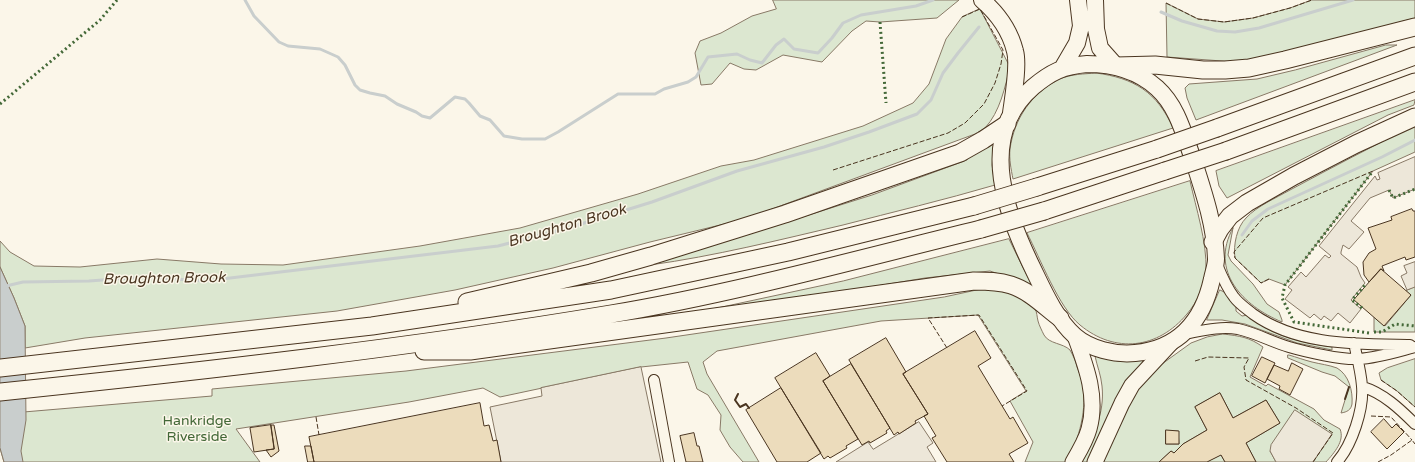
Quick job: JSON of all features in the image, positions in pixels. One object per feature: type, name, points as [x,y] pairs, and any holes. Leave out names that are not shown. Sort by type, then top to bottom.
[{"type":"highway","points":[[982,0],[991,8],[1004,25],[1016,52],[1016,73],[1009,120],[1001,148],[1001,176],[1006,201],[1021,244],[1042,287],[1060,318],[1075,336],[1108,352],[1132,354],[1163,348],[1195,322],[1204,307],[1210,290],[1216,262],[1209,214],[1202,185],[1177,115],[1169,101],[1157,88],[1146,79],[1135,73],[1116,66],[1100,48],[1096,29],[1094,0]]},
{"type":"highway","points":[[1062,67],[1077,43],[1081,26],[1078,0]]},
{"type":"highway","points":[[372,326],[591,273],[651,256],[785,214],[960,153],[983,140],[1009,120],[1026,93],[1040,80],[1062,67],[1101,64],[1116,66],[1155,65],[1210,70],[1249,68],[1415,27]]},
{"type":"highway","points":[[0,368],[372,326],[626,287],[780,254],[974,206],[1037,188],[1157,149],[1415,56]]},
{"type":"highway","points":[[0,392],[372,351],[612,314],[793,276],[981,229],[1044,211],[1226,151],[1415,82]]},
{"type":"highway","points":[[1213,242],[1220,228],[1230,216],[1247,203],[1294,176],[1356,144],[1415,117]]},
{"type":"highway","points":[[372,351],[470,351],[974,281],[993,281],[1012,285],[1034,298],[1060,318]]},
{"type":"main road","points":[[1073,462],[1089,429],[1092,404],[1091,389],[1085,361],[1075,336]]},
{"type":"main road","points":[[1095,462],[1122,403],[1132,385],[1177,338]]},
{"type":"street","points":[[1216,262],[1235,298],[1248,310],[1265,322],[1285,331],[1306,338],[1332,342],[1415,346]]},
{"type":"street","points":[[1177,338],[1219,328],[1237,329],[1259,335],[1289,347],[1328,356],[1357,359],[1385,355],[1415,346]]},
{"type":"street","points":[[1336,462],[1346,450],[1361,409],[1362,387],[1354,343]]},
{"type":"street","points":[[654,380],[669,462]]},
{"type":"street","points":[[1362,387],[1368,389],[1402,410],[1415,424]]},
{"type":"green space","points":[[773,0],[959,0],[937,18],[880,22],[866,21],[852,31],[822,62],[783,55],[756,70],[744,69],[730,63],[712,84],[701,85],[695,53],[700,41],[721,33],[752,16],[776,9]]},
{"type":"green space","points":[[1312,0],[1415,0],[1415,18],[1275,56],[1236,62],[1167,57],[1166,3],[1198,19],[1224,22],[1253,18],[1290,8]]},
{"type":"green space","points":[[980,9],[1010,67],[1004,91],[995,115],[985,128],[975,134],[745,219],[650,242],[553,268],[455,290],[337,311],[85,338],[25,348],[25,326],[0,267],[0,241],[10,252],[34,266],[80,267],[157,259],[221,264],[283,265],[420,246],[520,228],[638,194],[721,166],[754,160],[863,126],[913,103],[929,84],[946,39],[962,17]]},
{"type":"green space","points":[[1386,45],[1397,45],[1196,120],[1187,98],[1185,88],[1189,84],[1257,79]]},
{"type":"green space","points":[[1096,73],[1122,79],[1143,89],[1160,105],[1173,128],[1013,179],[1010,160],[1012,138],[1020,117],[1033,99],[1041,91],[1064,77]]},
{"type":"green space","points":[[1415,100],[1414,105],[1388,115],[1227,198],[1219,186],[1216,171]]},
{"type":"green space","points":[[1415,125],[1415,152],[1373,171],[1285,285],[1269,279],[1261,283],[1235,258],[1235,242],[1238,231],[1240,226],[1250,214],[1267,202]]},
{"type":"green space","points":[[994,144],[992,165],[995,185],[843,225],[723,252],[650,265],[872,195],[967,160],[968,158]]},
{"type":"green space","points":[[1190,181],[1203,237],[1206,259],[1206,270],[1202,288],[1191,309],[1176,326],[1163,335],[1150,341],[1136,344],[1107,340],[1093,334],[1080,325],[1072,317],[1057,295],[1027,233]]},
{"type":"green space","points":[[1233,228],[1228,255],[1231,261],[1253,284],[1267,304],[1279,312],[1282,322],[1255,307],[1243,297],[1234,285],[1228,272],[1225,259],[1227,244]]},
{"type":"green space","points":[[1009,239],[1034,290],[1025,283],[990,271],[925,278],[846,291],[708,310],[843,281]]},
{"type":"green space","points":[[1415,287],[1415,332],[1374,332],[1374,317],[1385,326],[1411,295],[1406,291]]},
{"type":"green space","name":"Hankridge Riverside","points":[[986,288],[1005,291],[1026,301],[1036,310],[1039,324],[1046,338],[1070,350],[1073,356],[1082,380],[1084,402],[1079,433],[1067,462],[1025,462],[1033,442],[1010,401],[1026,391],[978,315],[881,321],[717,351],[703,362],[707,374],[759,462],[743,462],[730,447],[720,430],[721,415],[708,395],[697,389],[688,362],[641,367],[500,397],[483,388],[409,402],[236,429],[260,462],[4,462],[0,448],[0,414],[212,396],[212,389],[406,371],[666,338],[944,297]]},
{"type":"green space","points":[[1220,290],[1224,292],[1236,305],[1236,311],[1242,316],[1248,315],[1264,327],[1274,332],[1307,343],[1332,347],[1332,350],[1297,343],[1245,324],[1222,320],[1207,320]]},
{"type":"green space","points":[[1223,334],[1239,336],[1249,339],[1263,347],[1250,377],[1266,386],[1268,384],[1314,409],[1324,420],[1340,429],[1341,438],[1338,447],[1326,462],[1313,462],[1332,434],[1270,451],[1276,462],[1256,462],[1246,443],[1280,423],[1266,400],[1233,418],[1220,393],[1195,407],[1207,430],[1183,444],[1174,453],[1171,451],[1159,462],[1101,462],[1136,390],[1148,374],[1191,343],[1207,337]],"holes":[[[1166,431],[1178,431],[1179,444],[1166,444]]]},
{"type":"green space","points":[[1288,355],[1334,367],[1341,371],[1345,375],[1351,389],[1352,404],[1350,409],[1341,413],[1349,387],[1335,376],[1288,358]]},
{"type":"green space","points":[[1095,356],[1118,361],[1142,360],[1143,363],[1089,462],[1081,462],[1094,435],[1102,406],[1101,382]]},
{"type":"green space","points":[[1415,359],[1415,407],[1397,391],[1381,380],[1379,373],[1387,368]]},
{"type":"green space","points":[[1221,455],[1225,462],[1207,462]]},
{"type":"shaded area","points":[[1415,157],[1415,189],[1393,198],[1389,190],[1370,198],[1351,221],[1364,232],[1349,249],[1343,245],[1341,254],[1357,267],[1365,283],[1351,300],[1361,309],[1350,323],[1338,313],[1331,321],[1324,316],[1321,320],[1314,314],[1310,318],[1285,299],[1292,290],[1288,287],[1301,272],[1306,277],[1325,255],[1329,258],[1331,256],[1319,246],[1375,176],[1377,180],[1380,179],[1378,173]]},
{"type":"shaded area","points":[[1415,262],[1415,287],[1407,290],[1401,276],[1407,273],[1404,266]]},
{"type":"shaded area","points":[[0,267],[25,326],[26,420],[21,451],[23,462],[4,462],[0,448]]},
{"type":"shaded area","points":[[641,367],[661,462],[501,462],[490,407],[542,396],[541,388]]},
{"type":"shaded area","points":[[1295,410],[1332,434],[1313,462],[1276,462],[1270,451],[1271,445]]},
{"type":"shaded area","points":[[919,422],[933,443],[927,447],[936,462],[836,462],[868,442],[873,449]]},
{"type":"building","points":[[1412,209],[1415,211],[1415,257],[1406,260],[1405,257],[1382,266],[1384,271],[1381,269],[1369,282],[1364,275],[1363,262],[1369,253],[1376,249],[1368,228],[1392,220],[1391,217]]},
{"type":"building","points":[[1381,269],[1411,295],[1384,326],[1354,300]]},
{"type":"building","points":[[975,331],[991,358],[978,366],[1010,419],[1013,417],[1028,443],[1009,454],[1014,462],[947,462],[932,438],[936,436],[924,416],[928,414],[903,374]]},
{"type":"building","points":[[886,338],[906,372],[903,374],[928,414],[915,421],[916,423],[899,434],[898,432],[894,435],[849,360]]},
{"type":"building","points":[[816,353],[830,376],[823,381],[858,439],[846,446],[847,448],[830,458],[828,456],[824,459],[775,378]]},
{"type":"building","points":[[1262,357],[1275,363],[1265,383],[1252,376]]},
{"type":"building","points":[[1292,363],[1303,369],[1290,395],[1279,389],[1280,386],[1267,379],[1274,365],[1288,371]]},
{"type":"building","points":[[851,364],[890,428],[886,431],[887,433],[870,443],[869,441],[862,445],[823,381]]},
{"type":"building","points":[[781,388],[821,453],[807,462],[777,462],[746,410]]},
{"type":"building","points":[[1220,393],[1233,418],[1266,400],[1280,423],[1246,443],[1256,462],[1225,462],[1221,455],[1207,462],[1159,462],[1171,451],[1174,453],[1183,444],[1207,430],[1195,407]]},
{"type":"building","points":[[480,403],[484,426],[489,425],[493,441],[497,440],[501,462],[314,462],[309,437]]},
{"type":"building","points":[[1384,419],[1392,428],[1396,424],[1404,432],[1387,449],[1371,432]]},
{"type":"building","points":[[271,425],[274,449],[254,452],[250,428]]},
{"type":"building","points":[[271,425],[274,425],[279,451],[271,457],[266,450],[274,449]]},
{"type":"building","points":[[1166,430],[1179,431],[1179,444],[1166,444]]},
{"type":"building","points":[[694,433],[703,462],[686,462],[680,436]]},
{"type":"building","points":[[305,446],[311,446],[314,462],[308,462]]},
{"type":"waterway","points":[[245,0],[254,16],[279,42],[288,46],[320,49],[338,57],[345,65],[355,85],[360,90],[385,96],[397,104],[422,116],[430,118],[455,97],[465,99],[480,116],[490,120],[504,136],[522,139],[545,139],[618,94],[655,94],[664,89],[688,82],[696,77],[708,57],[737,54],[750,60],[762,63],[776,45],[784,39],[794,49],[818,53],[843,23],[861,15],[916,6],[933,0]]},
{"type":"waterway","points":[[1161,12],[1182,21],[1217,31],[1235,32],[1259,28],[1353,0]]},
{"type":"waterway","name":"Broughton Brook","points":[[6,286],[23,282],[89,281],[144,277],[205,281],[498,246],[568,228],[652,202],[737,171],[824,147],[917,114],[931,100],[943,73],[979,27]]},
{"type":"waterway","points":[[1242,235],[1252,221],[1268,209],[1382,157],[1415,140]]},
{"type":"hedge","points":[[0,104],[100,20],[117,0]]},
{"type":"hedge","points":[[880,22],[886,103]]},
{"type":"hedge","points":[[1369,333],[1294,322],[1282,298],[1285,285],[1373,171]]},
{"type":"hedge","points":[[1389,190],[1393,198],[1415,189]]},
{"type":"hedge","points":[[1362,308],[1352,300],[1366,284]]},
{"type":"hedge","points":[[1374,332],[1382,332],[1395,324],[1415,326]]},
{"type":"fence","points":[[1166,3],[1198,19],[1224,22],[1253,18],[1290,8],[1312,0]]},
{"type":"fence","points":[[833,170],[948,133],[965,123],[984,104],[995,83],[1001,64],[1003,50],[980,9],[962,17]]},
{"type":"fence","points":[[1269,279],[1261,283],[1235,258],[1234,252],[1263,218],[1373,171]]},
{"type":"fence","points":[[947,348],[928,318],[979,315],[1027,391],[1002,406]]},
{"type":"fence","points":[[1195,361],[1208,357],[1249,358],[1244,367],[1246,380],[1296,408],[1333,433],[1313,462]]},
{"type":"fence","points":[[1381,380],[1397,391],[1415,407]]},
{"type":"fence","points":[[1371,416],[1391,417],[1412,440]]},
{"type":"fence","points":[[316,417],[319,435]]},
{"type":"fence","points":[[1378,462],[1412,440],[1415,444]]},
{"type":"wall","points":[[1345,399],[1349,387]]},
{"type":"wall","points":[[738,394],[735,400],[740,407],[746,404],[749,408]]}]
